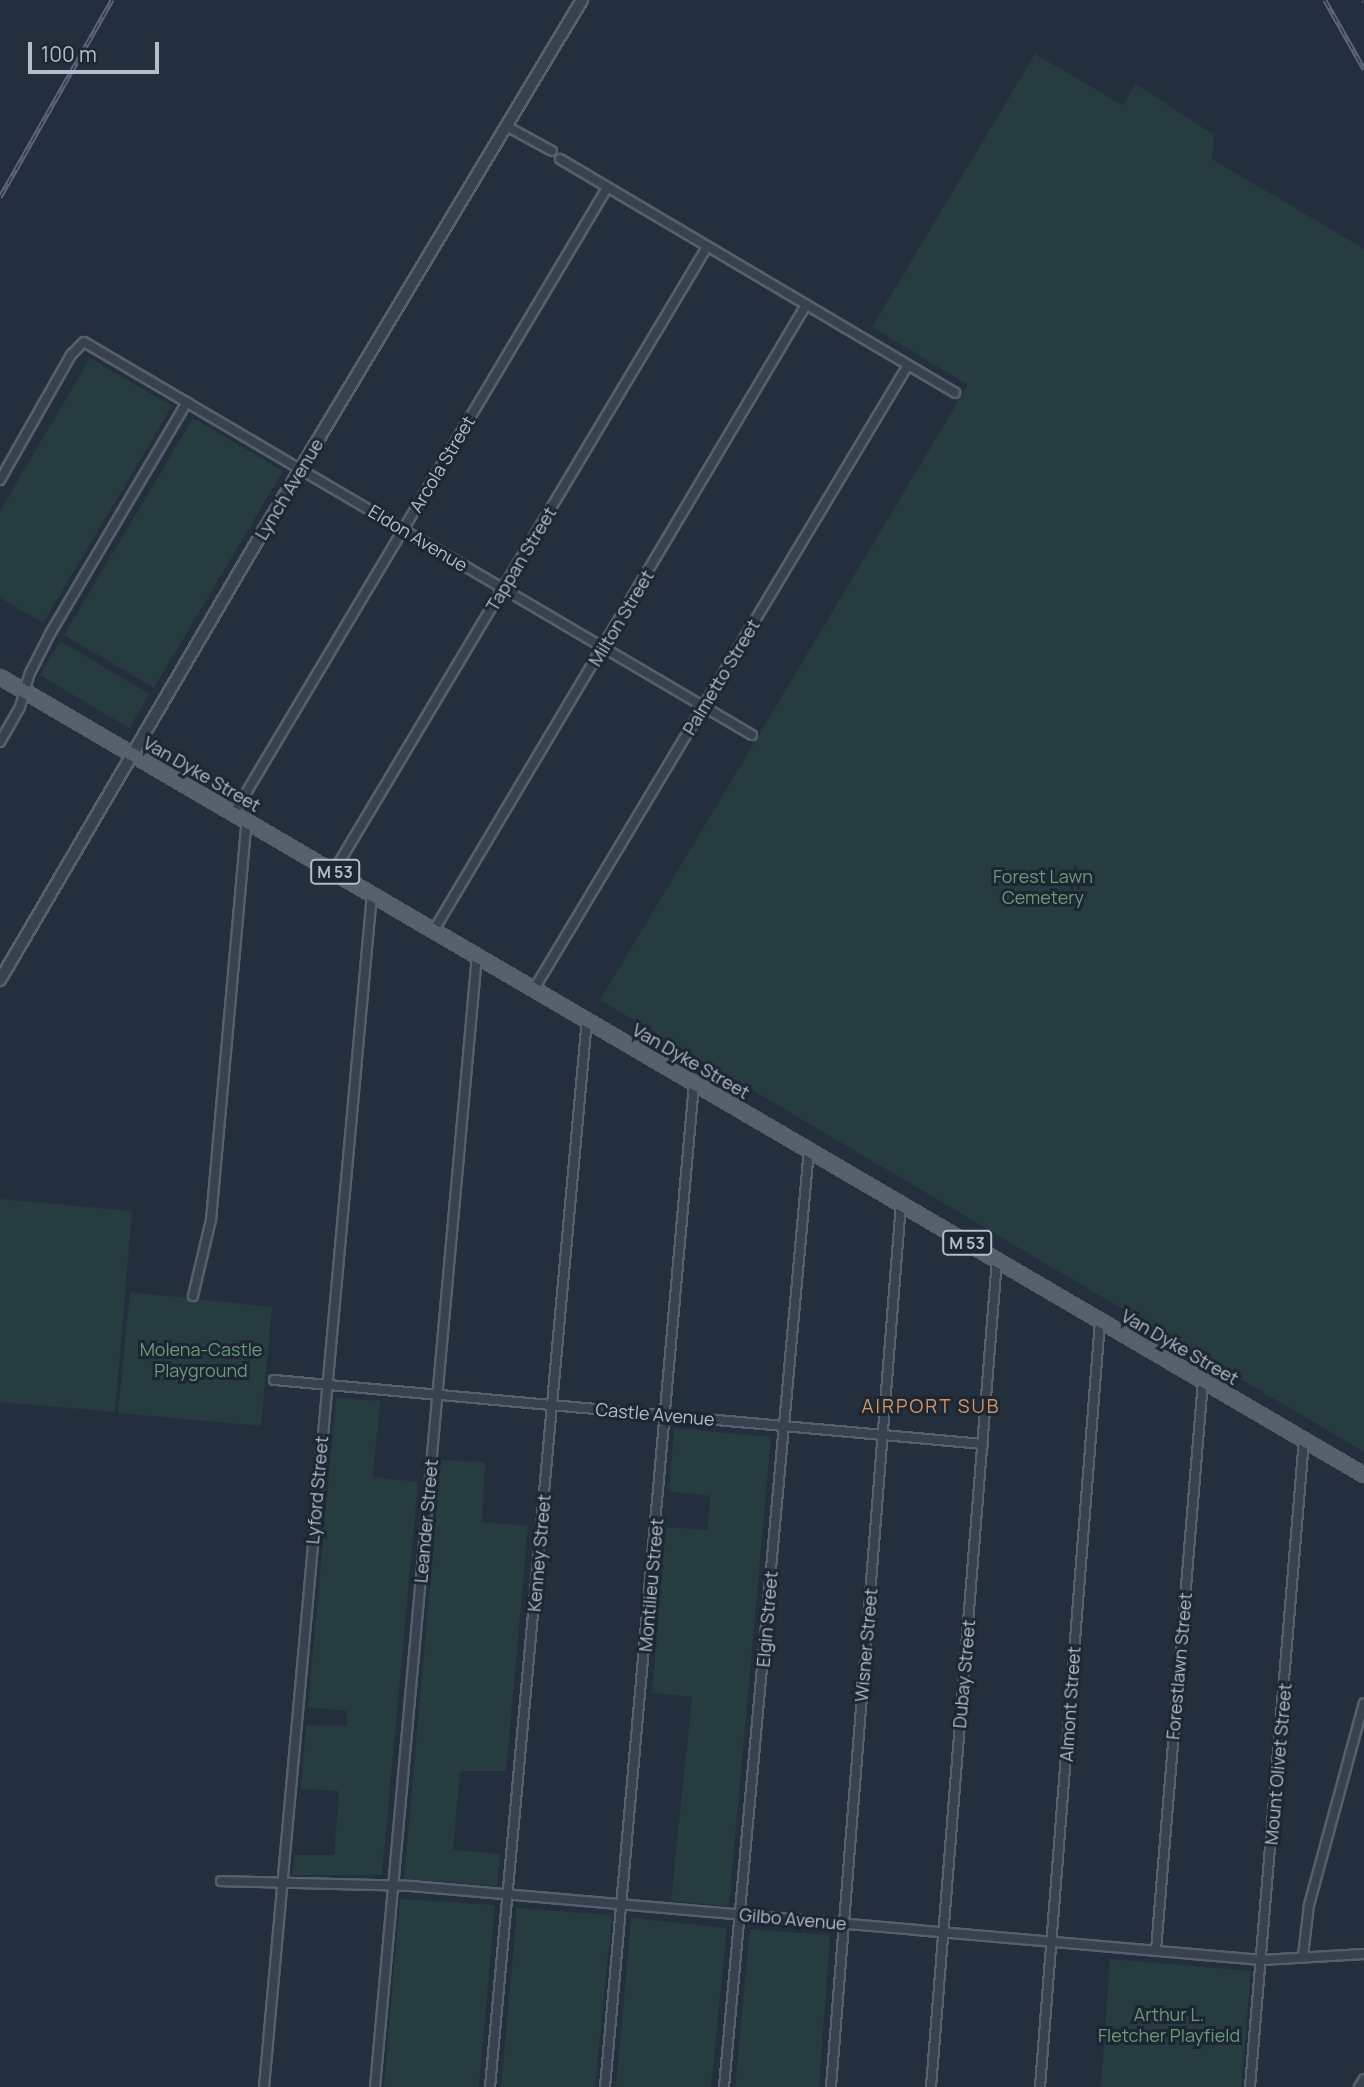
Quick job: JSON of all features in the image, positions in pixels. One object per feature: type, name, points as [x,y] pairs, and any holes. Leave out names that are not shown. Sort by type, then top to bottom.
[{"type":"main road","name":"Van Dyke Street","points":[[0,677],[1364,1475]]},
{"type":"street","name":"Lynch Avenue","points":[[0,980],[132,753],[582,0]]},
{"type":"street","points":[[506,126],[552,151]]},
{"type":"street","points":[[559,159],[955,393]]},
{"type":"street","name":"Arcola Street","points":[[234,813],[607,188]]},
{"type":"street","name":"Tappan Street","points":[[334,872],[707,247]]},
{"type":"street","name":"Milton Street","points":[[434,930],[806,305]]},
{"type":"street","name":"Eldon Avenue","points":[[0,480],[71,355],[84,342],[752,735]]},
{"type":"street","name":"Palmetto Street","points":[[534,989],[908,365]]},
{"type":"street","points":[[0,742],[51,632],[187,402]]},
{"type":"street","points":[[193,1296],[211,1220],[247,820]]},
{"type":"street","name":"Lyford Street","points":[[264,2087],[372,894]]},
{"type":"street","name":"Leander Street","points":[[375,2087],[477,956]]},
{"type":"street","name":"Kenney Street","points":[[490,2087],[587,1020]]},
{"type":"street","name":"Montilieu Street","points":[[605,2087],[694,1083]]},
{"type":"street","name":"Elgin Street","points":[[724,2087],[809,1150]]},
{"type":"street","name":"Wisner Street","points":[[831,2087],[901,1204]]},
{"type":"street","name":"Dubay Street","points":[[931,2087],[997,1261]]},
{"type":"street","name":"Almont Street","points":[[1040,2087],[1100,1321]]},
{"type":"street","name":"Castle Avenue","points":[[274,1380],[983,1444]]},
{"type":"street","name":"Forestlawn Street","points":[[1156,1950],[1203,1381]]},
{"type":"street","name":"Mount Olivet Street","points":[[1251,2087],[1304,1440]]},
{"type":"street","points":[[1303,1956],[1309,1905],[1364,1703]]},
{"type":"street","name":"Gilbo Avenue","points":[[221,1881],[393,1885],[1262,1960],[1364,1954]]},
{"type":"street","points":[[1359,2087],[1364,2079]]},
{"type":"green space","name":"Forest Lawn Cemetery","points":[[1035,54],[1122,105],[1136,84],[1214,135],[1212,159],[1364,249],[1364,1452],[600,1000],[968,385],[872,327]]},
{"type":"green space","points":[[90,358],[172,406],[43,623],[0,598],[0,511]]},
{"type":"green space","points":[[193,418],[283,471],[154,688],[64,635]]},
{"type":"green space","points":[[60,641],[150,694],[129,728],[40,675]]},
{"type":"green space","points":[[0,1199],[132,1211],[115,1412],[0,1402]]},
{"type":"green space","name":"Molena-Castle Playground","points":[[130,1292],[272,1307],[261,1426],[118,1413]]},
{"type":"green space","points":[[336,1398],[380,1401],[373,1477],[418,1482],[382,1875],[292,1875],[294,1855],[334,1855],[339,1791],[301,1789],[306,1725],[347,1726],[347,1711],[308,1707]]},
{"type":"green space","points":[[674,1428],[771,1437],[729,1906],[671,1901],[692,1697],[652,1693],[666,1527],[707,1530],[711,1496],[669,1491]]},
{"type":"green space","points":[[441,1460],[485,1462],[482,1522],[528,1526],[506,1771],[460,1771],[453,1850],[500,1854],[497,1886],[404,1879]]},
{"type":"green space","points":[[400,1899],[495,1905],[479,2087],[384,2087]]},
{"type":"green space","points":[[517,1908],[612,1915],[595,2087],[501,2087]]},
{"type":"green space","points":[[631,1918],[727,1928],[711,2087],[616,2087]]},
{"type":"green space","points":[[750,1929],[830,1935],[819,2087],[735,2087]]},
{"type":"green space","name":"Arthur L. Fletcher Playfield","points":[[1110,1959],[1251,1971],[1241,2087],[1101,2087]]},
{"type":"railway","points":[[0,197],[112,0]]},
{"type":"railway","points":[[1325,0],[1364,69]]},
{"type":"district","name":"AIRPORT SUB","points":[[931,1407]]}]
